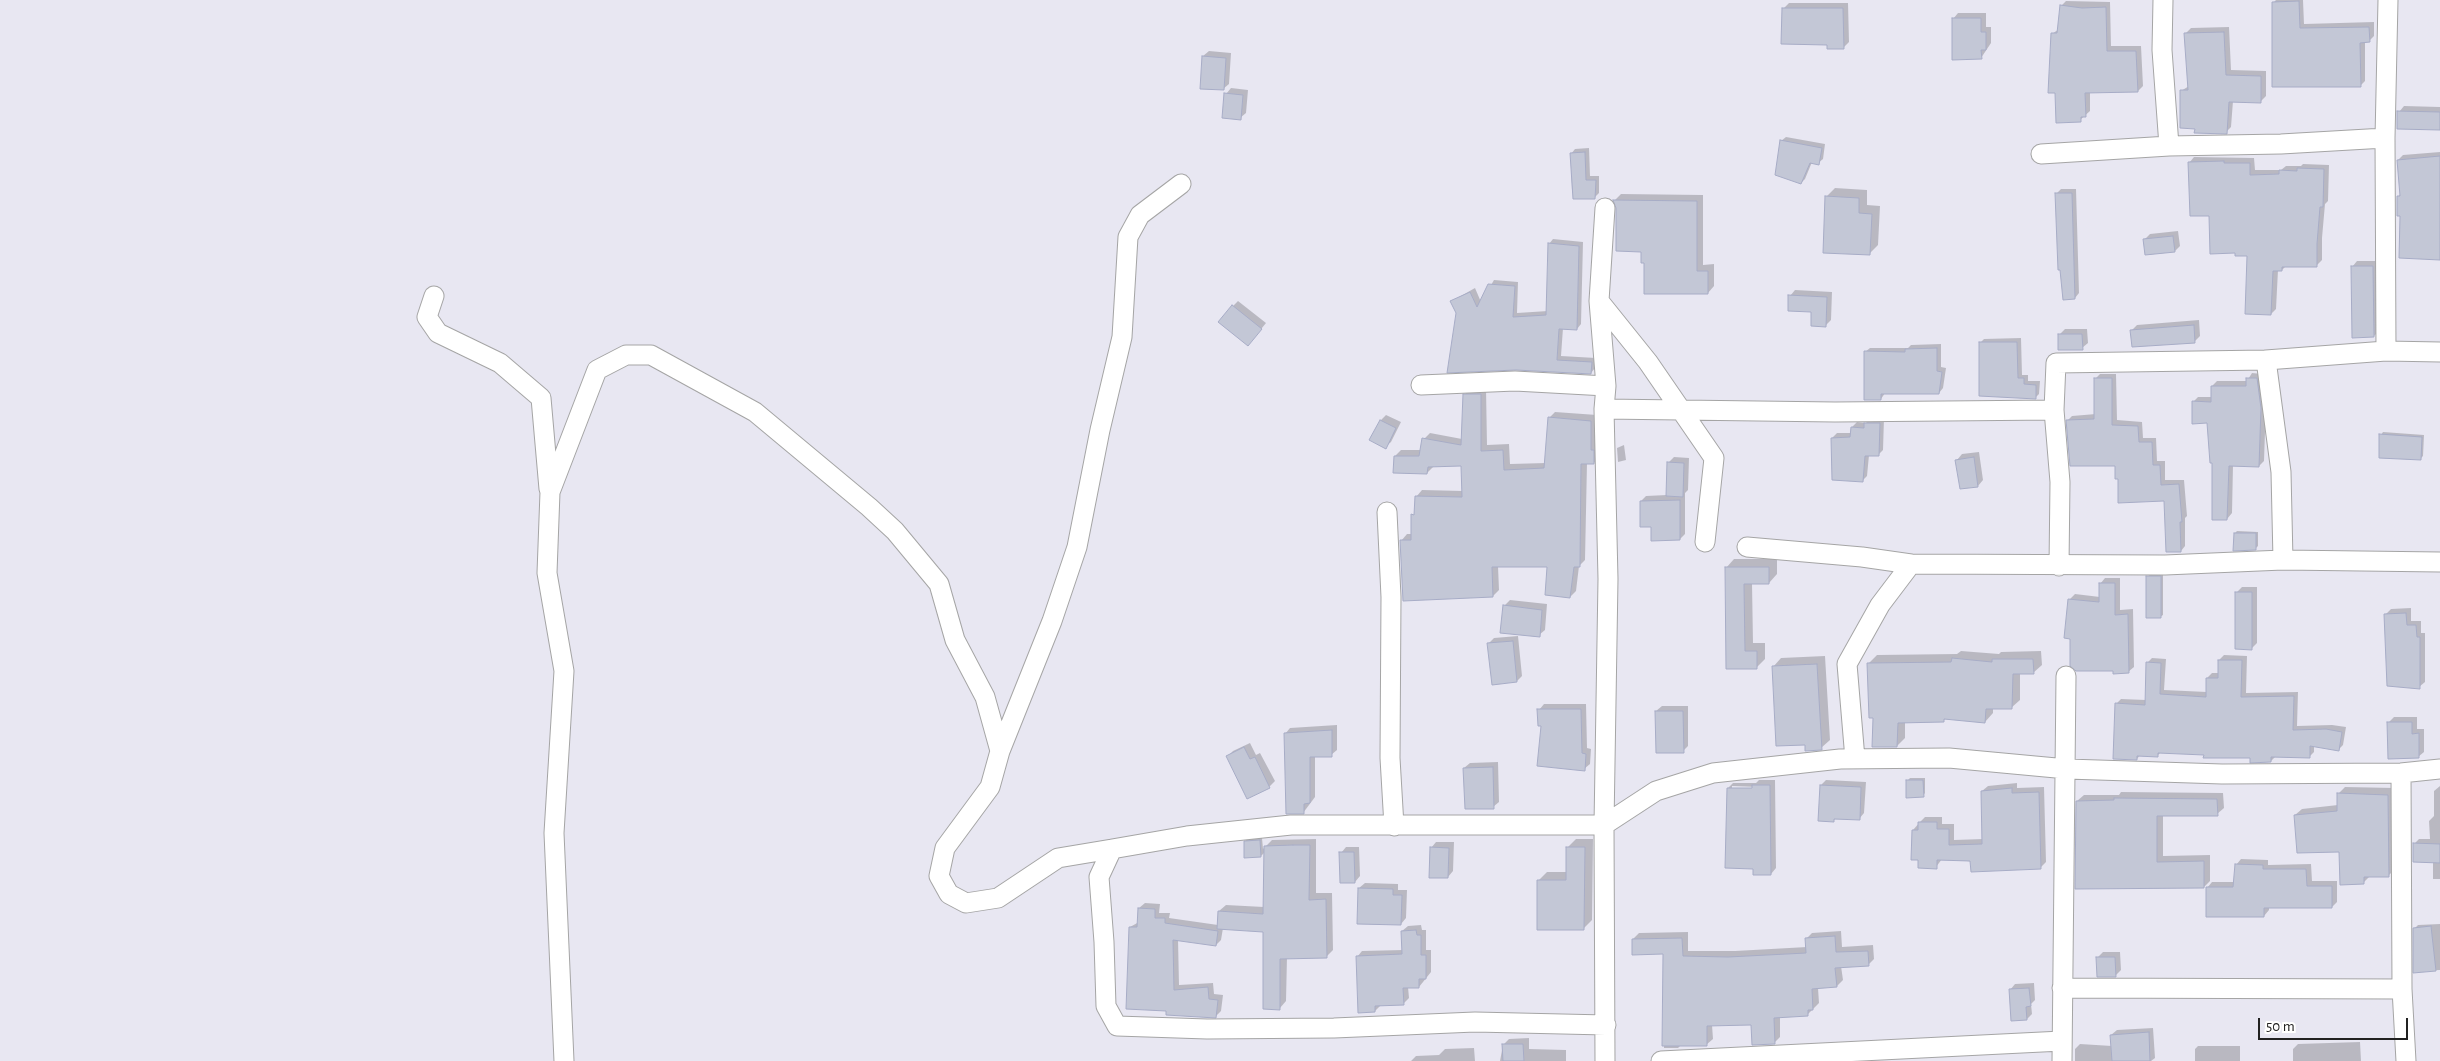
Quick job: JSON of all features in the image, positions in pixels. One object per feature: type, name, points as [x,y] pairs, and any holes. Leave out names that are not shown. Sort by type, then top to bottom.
[{"type":"street","points":[[2163,0],[2162,50],[2169,146]]},
{"type":"street","points":[[2386,351],[2385,138],[2388,0]]},
{"type":"street","points":[[2041,154],[2169,146],[2281,144],[2385,138]]},
{"type":"street","points":[[1181,184],[1140,215],[1128,237],[1122,337],[1100,430],[1077,547],[1052,621],[1000,751],[990,787],[946,848],[939,876],[949,894],[966,903],[998,898],[1058,858],[1187,836],[1291,825],[1604,826],[1656,791],[1713,773],[1856,759],[1949,758],[2067,769],[2222,774],[2401,773],[2440,769]]},
{"type":"street","points":[[1605,208],[1599,301],[1606,386],[1604,409],[1608,579],[1604,826],[1605,1061]]},
{"type":"street","points":[[434,296],[427,317],[438,333],[500,363],[541,398],[550,492],[547,573],[564,671],[554,833],[564,1061]]},
{"type":"street","points":[[1599,301],[1684,411],[1714,458],[1705,542]]},
{"type":"street","points":[[2059,566],[2060,482],[2054,410],[2056,363],[2266,360],[2386,351],[2440,352]]},
{"type":"street","points":[[550,492],[597,370],[626,355],[651,355],[755,412],[895,531],[939,584],[955,640],[984,697],[1000,751]]},
{"type":"street","points":[[2266,360],[2281,472],[2283,560]]},
{"type":"street","points":[[1421,385],[1515,381],[1606,386]]},
{"type":"street","points":[[1604,409],[1684,411],[2054,410]]},
{"type":"street","points":[[1387,512],[1391,597],[1390,758],[1394,826]]},
{"type":"street","points":[[1747,547],[1862,557],[1911,564],[2165,565],[2283,560],[2440,562]]},
{"type":"street","points":[[1856,759],[1847,664],[1880,605],[1911,564]]},
{"type":"street","points":[[2062,1061],[2067,769],[2066,676]]},
{"type":"street","points":[[2401,773],[2402,989],[2406,1061]]},
{"type":"street","points":[[1112,849],[1099,877],[1106,1006],[1117,1026],[1207,1029],[1334,1028],[1474,1022],[1606,1025]]},
{"type":"street","points":[[2062,988],[2402,989]]},
{"type":"street","points":[[1661,1061],[2062,1040]]},
{"type":"building","points":[[2299,1],[2300,28],[2369,27],[2370,42],[2360,43],[2361,87],[2272,87],[2272,2]]},
{"type":"building","points":[[2060,5],[2082,8],[2106,7],[2107,51],[2136,51],[2138,92],[2085,93],[2086,117],[2081,117],[2081,122],[2056,123],[2055,93],[2048,93],[2051,33],[2057,33]]},
{"type":"building","points":[[1782,8],[1843,8],[1844,49],[1827,49],[1827,45],[1781,44]]},
{"type":"building","points":[[1952,18],[1981,18],[1981,32],[1986,32],[1986,50],[1981,50],[1982,59],[1952,60]]},
{"type":"building","points":[[2224,32],[2226,75],[2261,76],[2261,103],[2229,102],[2227,134],[2194,133],[2195,129],[2180,128],[2180,90],[2188,90],[2184,33]]},
{"type":"building","points":[[1202,56],[1226,58],[1224,90],[1200,89]]},
{"type":"building","points":[[1224,93],[1243,95],[1241,120],[1222,118]]},
{"type":"building","points":[[2397,111],[2440,112],[2440,130],[2397,129]]},
{"type":"building","points":[[1780,140],[1822,148],[1819,165],[1810,163],[1801,184],[1775,175]]},
{"type":"building","points":[[1585,152],[1586,180],[1596,180],[1595,199],[1573,199],[1570,153]]},
{"type":"building","points":[[2440,156],[2440,260],[2399,258],[2400,216],[2397,216],[2397,196],[2400,196],[2397,160]]},
{"type":"building","points":[[2224,161],[2224,163],[2250,163],[2250,175],[2279,174],[2279,170],[2297,171],[2297,168],[2324,169],[2323,207],[2320,207],[2317,267],[2282,267],[2282,271],[2273,271],[2271,315],[2245,314],[2247,256],[2235,256],[2235,253],[2210,254],[2209,216],[2190,216],[2188,162]]},
{"type":"building","points":[[2055,193],[2072,193],[2075,299],[2063,300],[2060,270],[2058,270]]},
{"type":"building","points":[[1825,196],[1859,198],[1859,213],[1872,214],[1870,255],[1823,253]]},
{"type":"building","points":[[1613,200],[1697,201],[1697,271],[1708,271],[1708,294],[1644,294],[1644,263],[1641,263],[1641,252],[1616,251],[1616,208]]},
{"type":"building","points":[[2173,236],[2175,252],[2145,255],[2143,239]]},
{"type":"building","points":[[1548,243],[1579,246],[1577,330],[1559,329],[1557,360],[1592,362],[1591,374],[1516,370],[1447,373],[1456,313],[1450,301],[1470,292],[1477,307],[1488,284],[1515,286],[1513,317],[1546,315]]},
{"type":"building","points":[[2351,266],[2373,266],[2374,337],[2352,338]]},
{"type":"building","points":[[1788,295],[1827,297],[1826,327],[1811,326],[1811,312],[1788,311]]},
{"type":"building","points":[[1232,305],[1262,329],[1248,346],[1218,322]]},
{"type":"building","points":[[2194,325],[2195,343],[2132,347],[2130,330]]},
{"type":"building","points":[[2058,334],[2082,334],[2083,350],[2058,350]]},
{"type":"building","points":[[1979,342],[2017,342],[2018,378],[2024,378],[2024,384],[2036,385],[2036,399],[1979,396]]},
{"type":"building","points":[[1937,348],[1937,371],[1942,372],[1939,394],[1881,394],[1881,400],[1864,400],[1864,351],[1905,352],[1905,349]]},
{"type":"building","points":[[2094,378],[2112,378],[2112,425],[2138,426],[2139,442],[2152,442],[2153,465],[2160,465],[2161,485],[2179,484],[2182,522],[2180,522],[2181,552],[2166,552],[2164,501],[2118,503],[2118,479],[2115,479],[2115,466],[2070,466],[2066,420],[2094,419]]},
{"type":"building","points":[[2246,378],[2257,378],[2261,408],[2259,467],[2229,466],[2227,520],[2212,520],[2212,463],[2210,463],[2207,423],[2192,424],[2192,401],[2211,402],[2211,386],[2246,386]]},
{"type":"building","points":[[1463,394],[1481,394],[1481,451],[1503,450],[1504,470],[1544,468],[1548,417],[1591,421],[1591,450],[1594,450],[1594,464],[1581,464],[1580,567],[1574,567],[1570,598],[1545,595],[1547,567],[1492,567],[1493,597],[1403,601],[1400,540],[1411,540],[1411,514],[1414,515],[1415,496],[1462,497],[1461,466],[1428,467],[1427,474],[1393,473],[1394,456],[1419,456],[1422,438],[1461,445]]},
{"type":"building","points":[[1380,420],[1396,428],[1386,449],[1369,440]]},
{"type":"building","points":[[1864,423],[1880,423],[1879,456],[1865,456],[1863,482],[1832,480],[1831,438],[1850,437],[1851,427],[1864,428]]},
{"type":"building","points":[[2379,434],[2422,437],[2421,460],[2379,458]]},
{"type":"building","points":[[1974,457],[1978,487],[1960,489],[1955,460]]},
{"type":"building","points":[[1667,462],[1684,463],[1683,497],[1666,496]]},
{"type":"building","points":[[1680,500],[1680,540],[1651,541],[1651,527],[1640,527],[1640,501]]},
{"type":"building","points":[[2234,533],[2256,533],[2256,550],[2233,551]]},
{"type":"building","points":[[1725,567],[1769,567],[1769,584],[1744,584],[1745,651],[1757,651],[1757,669],[1726,669]]},
{"type":"building","points":[[2146,576],[2161,576],[2161,618],[2146,618]]},
{"type":"building","points":[[2099,583],[2115,583],[2115,615],[2128,614],[2129,673],[2113,674],[2113,671],[2076,671],[2070,666],[2070,639],[2064,638],[2068,599],[2099,602]]},
{"type":"building","points":[[2235,592],[2252,592],[2252,650],[2235,649]]},
{"type":"building","points":[[1503,605],[1542,610],[1540,637],[1500,633]]},
{"type":"building","points":[[2406,613],[2407,625],[2416,625],[2417,637],[2420,637],[2420,689],[2387,686],[2384,614]]},
{"type":"building","points":[[1513,641],[1517,682],[1492,685],[1487,643]]},
{"type":"building","points":[[1952,658],[1992,662],[1992,659],[2033,659],[2034,674],[2013,674],[2012,709],[1986,709],[1985,723],[1944,719],[1944,722],[1898,723],[1897,747],[1872,747],[1873,718],[1869,718],[1867,663],[1951,662]]},
{"type":"building","points":[[2218,660],[2242,660],[2241,697],[2294,696],[2293,730],[2326,729],[2342,732],[2339,751],[2310,746],[2310,758],[2271,757],[2271,762],[2250,763],[2250,758],[2203,758],[2204,755],[2158,753],[2158,757],[2137,756],[2137,760],[2113,759],[2115,703],[2145,705],[2146,662],[2161,663],[2160,694],[2206,697],[2206,678],[2218,678]]},
{"type":"building","points":[[1817,664],[1822,750],[1805,751],[1805,745],[1776,746],[1772,666]]},
{"type":"building","points":[[1537,709],[1581,709],[1582,753],[1586,754],[1585,771],[1537,766],[1541,726],[1538,726]]},
{"type":"building","points":[[1655,711],[1683,711],[1684,753],[1656,753]]},
{"type":"building","points":[[2387,722],[2412,722],[2412,734],[2419,733],[2419,758],[2388,759]]},
{"type":"building","points":[[1332,730],[1332,757],[1310,757],[1310,803],[1304,804],[1304,814],[1286,814],[1284,733]]},
{"type":"building","points":[[1244,747],[1250,759],[1255,757],[1270,788],[1247,799],[1226,756]]},
{"type":"building","points":[[1493,767],[1494,809],[1465,809],[1463,768]]},
{"type":"building","points":[[1906,780],[1923,780],[1924,797],[1906,798]]},
{"type":"building","points":[[1752,785],[1770,785],[1771,875],[1753,875],[1753,869],[1725,868],[1727,788],[1752,788]]},
{"type":"building","points":[[1820,785],[1861,787],[1860,820],[1834,819],[1834,822],[1818,821]]},
{"type":"building","points":[[2012,788],[2012,793],[2039,792],[2041,869],[1971,872],[1970,861],[1937,860],[1937,869],[1918,868],[1918,860],[1911,860],[1912,830],[1918,830],[1918,822],[1937,822],[1937,829],[1949,829],[1949,845],[1982,844],[1981,791]]},
{"type":"building","points":[[2337,793],[2388,795],[2389,877],[2364,877],[2364,884],[2340,885],[2339,852],[2297,853],[2294,815],[2337,811]]},
{"type":"building","points":[[2114,798],[2217,799],[2218,816],[2157,816],[2157,862],[2204,861],[2204,888],[2075,889],[2076,801],[2114,800]]},
{"type":"building","points":[[1260,840],[1261,857],[1244,858],[1244,841]]},
{"type":"building","points":[[2413,843],[2440,844],[2440,863],[2413,862]]},
{"type":"building","points":[[1310,845],[1309,900],[1326,899],[1327,958],[1280,959],[1280,1010],[1263,1009],[1263,932],[1217,929],[1218,911],[1263,914],[1264,846]]},
{"type":"building","points":[[1430,847],[1449,848],[1448,878],[1429,878]]},
{"type":"building","points":[[1566,847],[1585,847],[1584,930],[1537,930],[1537,880],[1566,880]]},
{"type":"building","points":[[1339,852],[1354,852],[1355,883],[1340,883]]},
{"type":"building","points":[[2235,864],[2263,865],[2263,869],[2306,869],[2307,886],[2332,886],[2332,908],[2264,908],[2264,917],[2206,917],[2206,887],[2233,887]]},
{"type":"building","points":[[1358,888],[1393,889],[1393,895],[1402,895],[1401,925],[1357,924]]},
{"type":"building","points":[[1138,908],[1155,909],[1155,918],[1165,918],[1165,923],[1218,931],[1216,946],[1173,940],[1174,990],[1208,987],[1209,999],[1218,1000],[1216,1018],[1166,1015],[1166,1011],[1126,1009],[1129,927],[1137,927]]},
{"type":"building","points":[[2431,926],[2436,971],[2413,973],[2413,928]]},
{"type":"building","points":[[1416,930],[1417,935],[1421,935],[1421,955],[1426,955],[1426,979],[1419,979],[1419,988],[1403,988],[1404,1005],[1375,1006],[1375,1012],[1358,1013],[1356,956],[1402,954],[1401,931]]},
{"type":"building","points":[[1835,936],[1836,952],[1868,951],[1869,966],[1835,968],[1837,987],[1812,989],[1813,1010],[1808,1010],[1808,1016],[1774,1018],[1775,1044],[1752,1045],[1751,1025],[1707,1026],[1707,1046],[1662,1046],[1663,954],[1632,955],[1632,939],[1682,938],[1683,956],[1728,957],[1806,953],[1805,938]]},
{"type":"building","points":[[2096,957],[2115,957],[2116,977],[2097,977]]},
{"type":"building","points":[[2029,988],[2031,1006],[2026,1007],[2027,1020],[2011,1021],[2009,989]]},
{"type":"building","points":[[2149,1032],[2150,1061],[2112,1061],[2110,1035]]},
{"type":"building","points":[[1502,1044],[1523,1044],[1524,1061],[1503,1061]]}]
